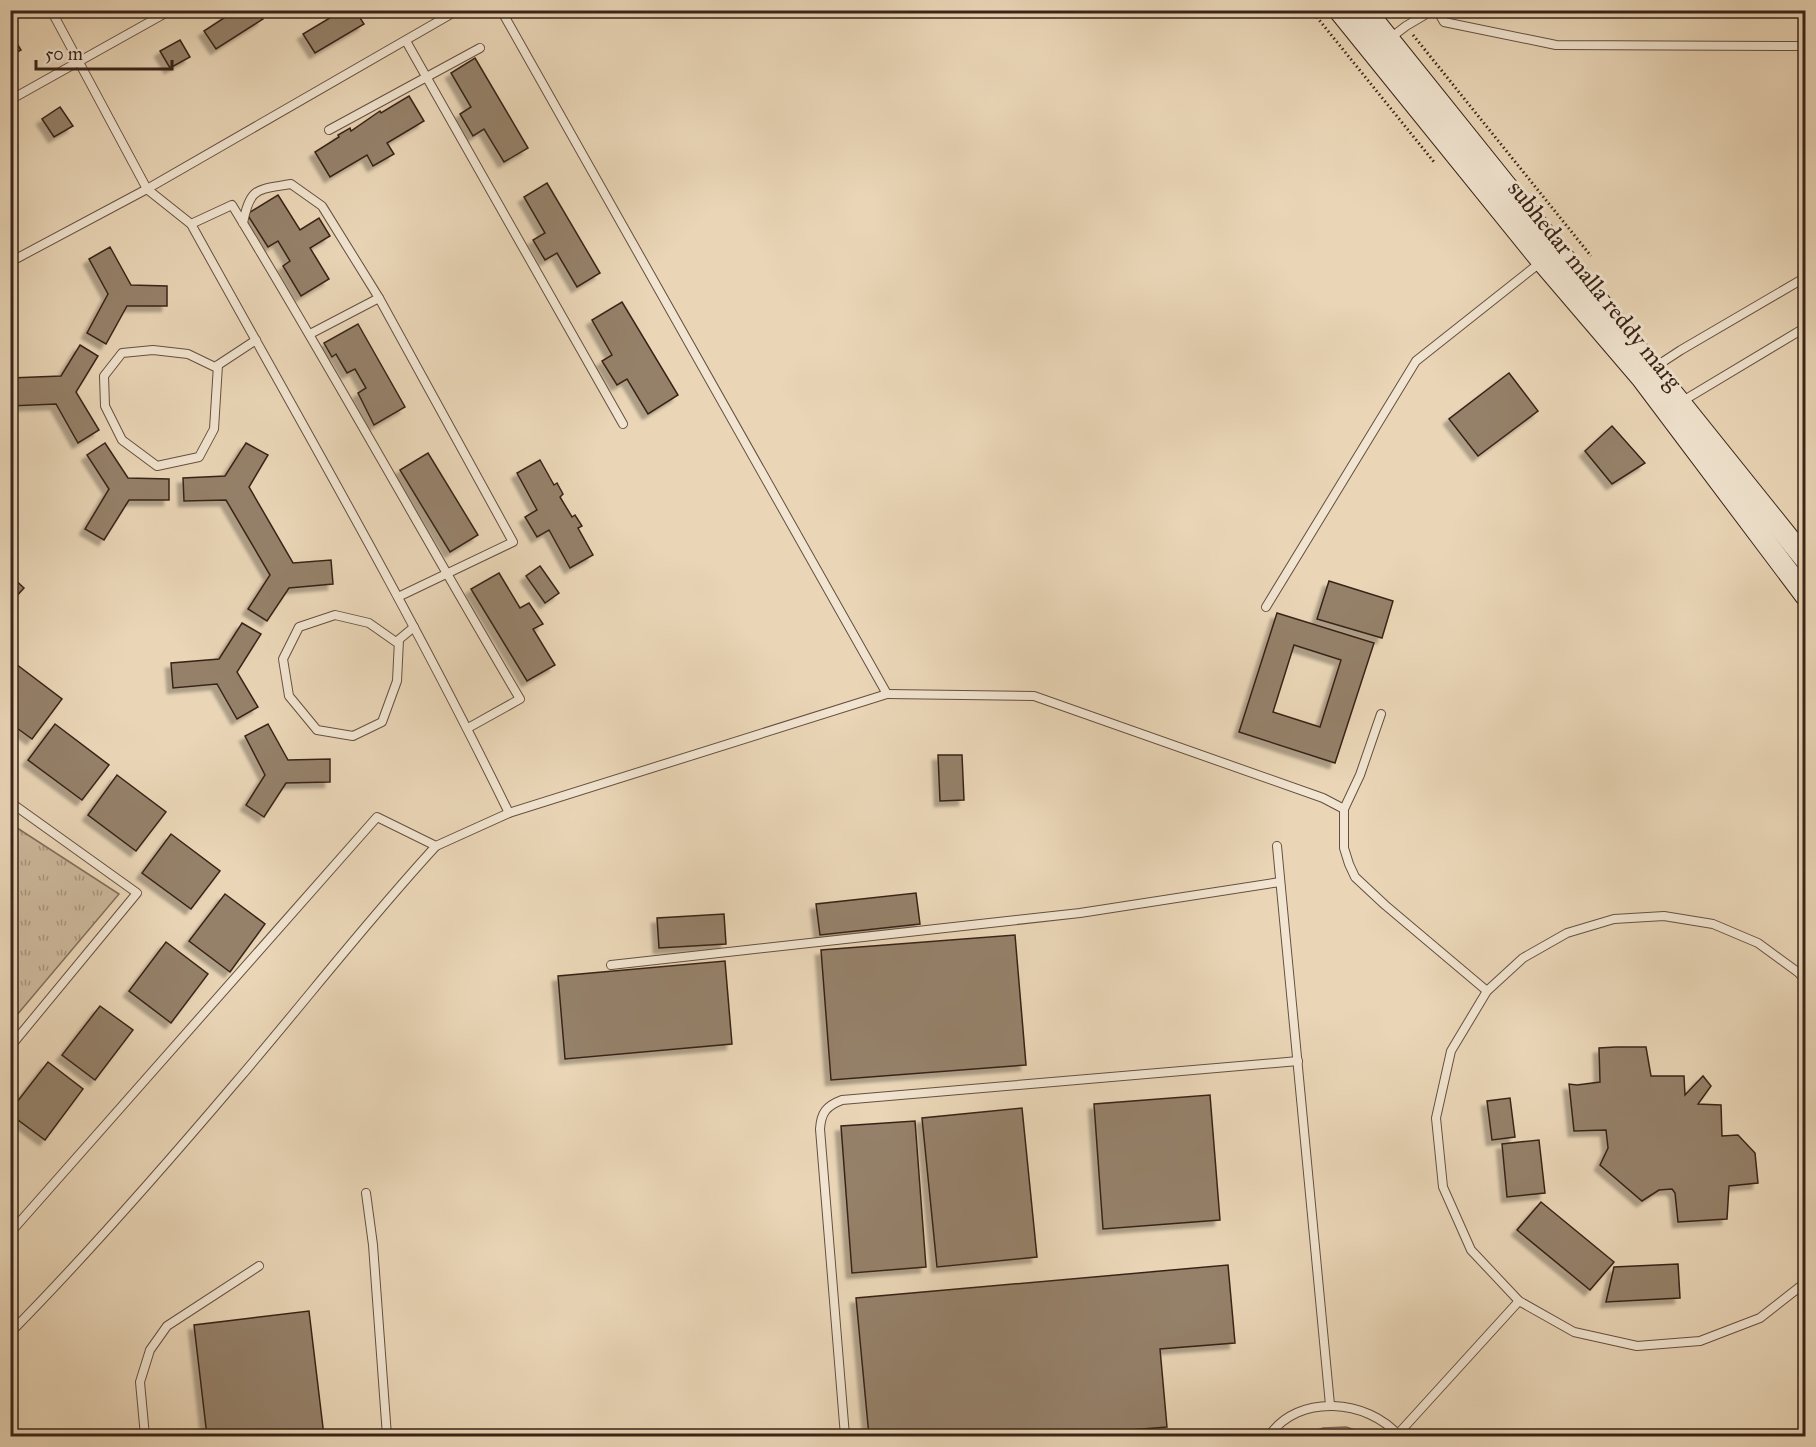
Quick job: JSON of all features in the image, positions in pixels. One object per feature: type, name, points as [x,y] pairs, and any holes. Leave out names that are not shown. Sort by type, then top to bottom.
[{"type":"main road","name":"subhedar malla reddy marg","points":[[1340,10],[1542,261],[1648,373]]},
{"type":"main road","name":"subhedar malla reddy marg","points":[[1365,10],[1648,373],[1806,596]]},
{"type":"main road","name":"subhedar malla reddy marg","points":[[1673,407],[1806,560]]},
{"type":"lane","points":[[51,10],[147,189],[191,224],[398,597],[468,728],[509,813]]},
{"type":"lane","points":[[10,100],[171,10]]},
{"type":"lane","points":[[10,262],[147,189],[458,10]]},
{"type":"lane","points":[[501,10],[887,694]]},
{"type":"lane","points":[[1388,40],[1433,10]]},
{"type":"lane","points":[[1437,10],[1444,22],[1556,45],[1806,46]]},
{"type":"lane","points":[[406,41],[623,423]]},
{"type":"lane","points":[[329,130],[480,48]]},
{"type":"lane","points":[[243,223],[247,201],[260,189],[291,184],[322,206],[379,298],[513,542],[398,597]]},
{"type":"lane","points":[[191,224],[232,204],[310,334],[446,574],[520,699],[468,728]]},
{"type":"lane","points":[[1266,607],[1416,361],[1542,261]]},
{"type":"lane","points":[[1648,373],[1681,350],[1806,277]]},
{"type":"lane","points":[[310,334],[379,298]]},
{"type":"lane","points":[[1673,407],[1806,327]]},
{"type":"lane","points":[[218,365],[214,429],[199,457],[157,466],[122,440],[105,406],[104,376],[122,353],[153,350],[188,354],[215,367],[218,365],[256,340]]},
{"type":"lane","points":[[399,640],[397,681],[382,722],[353,736],[317,730],[289,696],[284,659],[299,627],[335,615],[369,623],[396,642],[414,627]]},
{"type":"lane","points":[[10,1333],[67,1275],[236,1083],[394,892],[436,846],[509,813],[887,694],[1034,696],[1323,798],[1344,809]]},
{"type":"lane","points":[[1381,714],[1360,775],[1344,809],[1344,848],[1355,877],[1487,991]]},
{"type":"lane","points":[[10,802],[137,893],[10,1047]]},
{"type":"lane","points":[[10,1233],[377,817],[436,846]]},
{"type":"lane","points":[[1277,846],[1330,1405]]},
{"type":"lane","points":[[611,965],[1080,912],[1280,882]]},
{"type":"lane","points":[[1806,981],[1799,973],[1758,943],[1713,924],[1664,916],[1614,919],[1567,933],[1523,958],[1487,991],[1451,1051],[1436,1118],[1443,1187],[1472,1250],[1519,1301],[1574,1332],[1636,1346],[1700,1341],[1760,1318],[1806,1282]]},
{"type":"lane","points":[[1799,973],[1806,964]]},
{"type":"lane","points":[[845,1437],[820,1129],[821,1116],[830,1105],[842,1100],[1298,1061]]},
{"type":"lane","points":[[366,1193],[373,1245],[387,1437]]},
{"type":"lane","points":[[145,1437],[140,1382],[150,1350],[167,1326],[259,1266]]},
{"type":"lane","points":[[1269,1437],[1274,1429],[1300,1412],[1330,1405],[1368,1412],[1399,1435],[1519,1301]]},
{"type":"path","points":[[1311,10],[1438,167]]},
{"type":"path","points":[[1406,26],[1591,256]]},
{"type":"green space","points":[[11,824],[119,894],[11,1022]]},
{"type":"green space","points":[[1346,1427],[1373,1436],[1300,1436],[1323,1428]]},
{"type":"building","points":[[236,10],[258,10],[263,19],[216,49],[204,31]]},
{"type":"building","points":[[343,10],[355,10],[364,24],[315,53],[303,34]]},
{"type":"building","points":[[10,35],[21,50],[10,56]]},
{"type":"building","points":[[180,40],[190,57],[170,68],[160,51]]},
{"type":"building","points":[[475,58],[528,148],[504,162],[484,129],[473,136],[460,114],[471,107],[451,73]]},
{"type":"building","points":[[409,96],[424,121],[387,143],[394,154],[373,166],[367,155],[330,177],[315,152],[339,137],[338,135],[350,128],[351,131],[380,111],[381,113]]},
{"type":"building","points":[[60,107],[73,126],[54,137],[42,119]]},
{"type":"building","points":[[547,183],[600,273],[577,287],[557,253],[545,260],[533,240],[545,233],[524,197]]},
{"type":"building","points":[[278,195],[300,230],[319,218],[330,236],[310,248],[329,279],[301,296],[283,266],[290,261],[278,241],[268,247],[247,214]]},
{"type":"building","points":[[110,247],[131,285],[167,286],[167,306],[127,306],[106,344],[87,333],[108,294],[89,259]]},
{"type":"building","points":[[622,302],[678,395],[648,414],[627,379],[617,385],[602,361],[612,355],[592,320]]},
{"type":"building","points":[[358,324],[405,407],[374,425],[358,393],[366,388],[355,369],[347,373],[336,354],[332,357],[324,343]]},
{"type":"building","points":[[80,345],[98,356],[76,392],[99,430],[78,443],[56,404],[10,406],[10,378],[61,376]]},
{"type":"building","points":[[1509,373],[1538,411],[1478,456],[1449,419]]},
{"type":"building","points":[[1612,426],[1645,463],[1612,484],[1585,451]]},
{"type":"building","points":[[105,443],[128,478],[169,479],[169,500],[129,500],[104,540],[85,529],[109,489],[87,455]]},
{"type":"building","points":[[246,443],[268,455],[249,487],[293,563],[331,560],[333,584],[289,588],[267,621],[248,609],[270,575],[226,500],[184,501],[183,478],[225,476]]},
{"type":"building","points":[[428,453],[478,535],[450,552],[400,470]]},
{"type":"building","points":[[540,460],[554,485],[557,483],[563,494],[560,497],[572,517],[575,515],[582,526],[578,528],[593,555],[570,568],[549,530],[537,537],[525,517],[537,510],[517,473]]},
{"type":"building","points":[[540,566],[559,593],[545,603],[526,576]]},
{"type":"building","points":[[499,573],[520,608],[529,603],[543,624],[533,629],[555,665],[527,681],[471,589]]},
{"type":"building","points":[[10,575],[24,588],[10,603]]},
{"type":"building","points":[[1329,581],[1393,601],[1382,638],[1317,619]]},
{"type":"building","points":[[1277,613],[1374,643],[1335,763],[1239,732]],"holes":[[[1294,645],[1341,660],[1320,727],[1273,712]]]},
{"type":"building","points":[[242,623],[261,634],[237,672],[258,707],[237,719],[217,684],[173,688],[171,663],[219,659]]},
{"type":"building","points":[[12,661],[62,699],[32,739],[10,723]]},
{"type":"building","points":[[55,724],[109,765],[82,800],[28,760]]},
{"type":"building","points":[[268,724],[288,760],[330,759],[330,782],[286,783],[264,817],[246,805],[265,775],[245,736]]},
{"type":"building","points":[[938,755],[962,755],[964,800],[940,801]]},
{"type":"building","points":[[117,775],[166,812],[136,851],[88,815]]},
{"type":"building","points":[[171,834],[220,871],[191,909],[142,873]]},
{"type":"building","points":[[916,893],[920,924],[820,935],[816,904]]},
{"type":"building","points":[[225,894],[265,924],[230,972],[189,941]]},
{"type":"building","points":[[724,914],[726,944],[659,948],[657,918]]},
{"type":"building","points":[[1015,935],[1026,1065],[831,1080],[821,950]]},
{"type":"building","points":[[166,942],[208,974],[171,1023],[129,991]]},
{"type":"building","points":[[725,961],[732,1044],[565,1059],[558,976]]},
{"type":"building","points":[[100,1006],[133,1030],[95,1080],[62,1055]]},
{"type":"building","points":[[1646,1047],[1651,1076],[1684,1076],[1685,1095],[1703,1076],[1711,1086],[1698,1104],[1721,1105],[1722,1136],[1738,1135],[1755,1153],[1758,1183],[1729,1186],[1727,1219],[1678,1222],[1675,1193],[1672,1189],[1659,1190],[1642,1201],[1600,1165],[1608,1148],[1606,1130],[1574,1131],[1569,1084],[1600,1082],[1599,1048]]},
{"type":"building","points":[[48,1062],[83,1089],[45,1140],[10,1114],[10,1111]]},
{"type":"building","points":[[1210,1095],[1220,1220],[1103,1229],[1094,1104]]},
{"type":"building","points":[[1510,1098],[1515,1137],[1492,1140],[1487,1101]]},
{"type":"building","points":[[1022,1108],[1037,1257],[937,1267],[922,1118]]},
{"type":"building","points":[[915,1121],[926,1267],[852,1273],[841,1126]]},
{"type":"building","points":[[1539,1140],[1545,1193],[1507,1197],[1502,1144]]},
{"type":"building","points":[[1541,1202],[1614,1262],[1590,1290],[1517,1230]]},
{"type":"building","points":[[1678,1264],[1680,1298],[1606,1302],[1614,1267]]},
{"type":"building","points":[[1228,1265],[1235,1343],[1160,1349],[1167,1427],[1054,1436],[869,1436],[856,1298]]},
{"type":"building","points":[[309,1311],[324,1436],[207,1436],[194,1325]]}]
